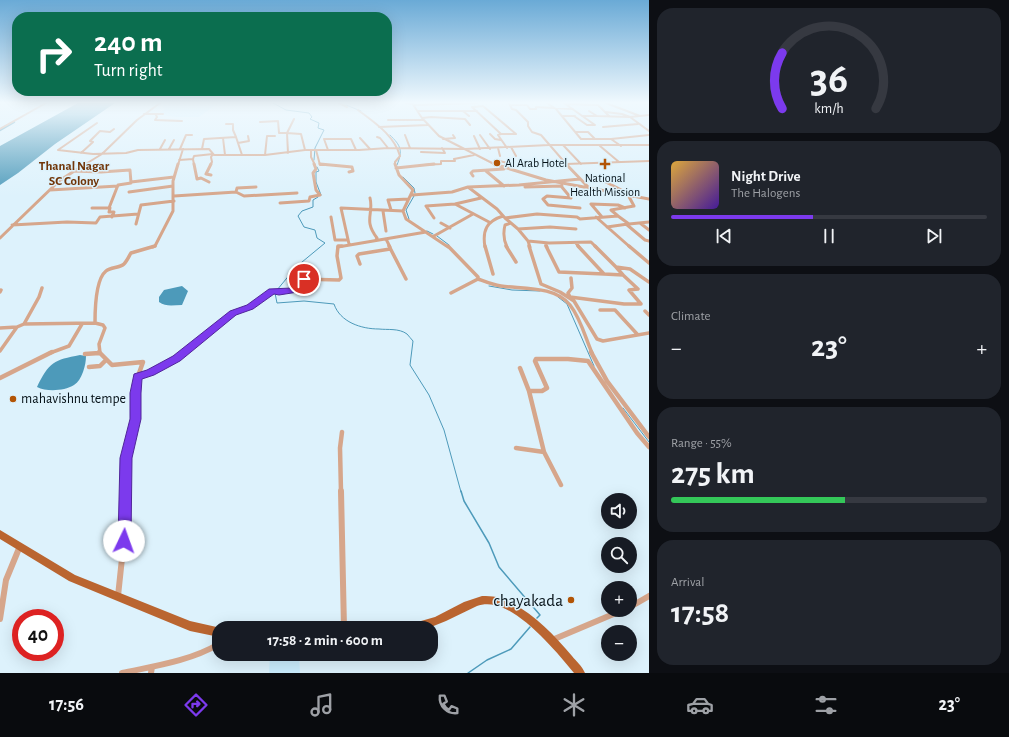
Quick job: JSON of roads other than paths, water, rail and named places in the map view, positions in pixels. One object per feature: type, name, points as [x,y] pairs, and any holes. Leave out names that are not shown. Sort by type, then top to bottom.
[{"type":"main road","points":[[0,534],[72,578],[190,626],[212,631]]},
{"type":"main road","points":[[435,621],[442,619],[469,604],[484,600],[499,602],[518,611],[530,619],[552,640],[580,673]]},
{"type":"street","points":[[81,134],[58,150],[101,154],[160,149],[209,149],[213,154]]},
{"type":"street","points":[[81,153],[93,142],[90,141],[97,134]]},
{"type":"street","points":[[0,238],[12,225],[72,171],[101,154],[121,134]]},
{"type":"street","points":[[202,149],[205,134]]},
{"type":"street","points":[[287,134],[288,153]]},
{"type":"street","points":[[302,134],[305,150]]},
{"type":"street","points":[[387,134],[399,148],[400,156],[395,162],[398,175],[412,187],[413,196]]},
{"type":"street","points":[[438,134],[443,139],[503,168],[555,182],[648,198]]},
{"type":"street","points":[[490,134],[495,139],[501,140]]},
{"type":"street","points":[[500,134],[498,135],[501,140],[516,156]]},
{"type":"street","points":[[516,134],[520,138]]},
{"type":"street","points":[[540,134],[589,188]]},
{"type":"street","points":[[577,134],[581,139],[611,139],[649,136]]},
{"type":"street","points":[[590,134],[595,139]]},
{"type":"street","points":[[95,323],[95,304],[100,283],[106,271],[124,264],[131,253],[136,250],[155,246],[171,218],[174,198],[174,177],[181,149],[186,135],[192,135]]},
{"type":"street","points":[[405,135],[410,148]]},
{"type":"street","points":[[443,139],[455,138],[453,135]]},
{"type":"street","points":[[480,135],[490,148]]},
{"type":"street","points":[[238,143],[249,141],[248,136]]},
{"type":"street","points":[[265,155],[267,136],[275,136]]},
{"type":"street","points":[[474,136],[480,149]]},
{"type":"street","points":[[204,139],[236,137],[242,155]]},
{"type":"street","points":[[377,137],[380,138],[388,148]]},
{"type":"street","points":[[223,138],[225,155]]},
{"type":"street","points":[[328,150],[324,139],[347,138],[352,139],[356,150]]},
{"type":"street","points":[[360,138],[370,149]]},
{"type":"street","points":[[611,139],[622,146]]},
{"type":"street","points":[[160,149],[165,140]]},
{"type":"street","points":[[170,149],[174,140]]},
{"type":"street","points":[[179,160],[193,159],[194,156],[213,154],[265,155],[305,150],[356,150],[388,148],[480,149],[549,145],[649,145]]},
{"type":"street","points":[[563,145],[580,164]]},
{"type":"street","points":[[600,146],[619,162]]},
{"type":"street","points":[[419,148],[423,155]]},
{"type":"street","points":[[421,152],[445,153],[442,148]]},
{"type":"street","points":[[498,148],[500,156]]},
{"type":"street","points":[[313,150],[320,165],[352,167],[353,171],[349,172]]},
{"type":"street","points":[[280,203],[309,201],[310,197],[320,195],[316,190],[313,173],[316,169],[312,161],[313,150]]},
{"type":"street","points":[[211,175],[206,174],[212,162],[211,157],[213,154]]},
{"type":"street","points":[[396,168],[442,164],[441,161],[455,161],[454,159],[474,155]]},
{"type":"street","points":[[193,159],[196,176],[209,182]]},
{"type":"street","points":[[473,176],[471,173],[473,171],[486,171],[503,168],[508,163],[496,160]]},
{"type":"street","points":[[566,164],[649,161]]},
{"type":"street","points":[[72,171],[101,172],[130,170],[131,182]]},
{"type":"street","points":[[486,171],[504,186]]},
{"type":"street","points":[[50,190],[118,186],[131,182],[174,177]]},
{"type":"street","points":[[528,241],[545,243],[591,242],[638,289],[629,290],[641,304],[568,299],[538,289],[488,284],[478,279],[447,245],[406,219],[403,211],[409,199],[413,196],[452,192],[468,187],[519,185],[580,179]]},
{"type":"street","points":[[606,182],[624,190],[628,194],[634,206],[611,210],[645,240],[649,241]]},
{"type":"street","points":[[519,185],[540,188],[572,185]]},
{"type":"street","points":[[112,217],[114,212],[109,212],[111,208],[109,208],[118,186]]},
{"type":"street","points":[[129,192],[173,186]]},
{"type":"street","points":[[236,192],[237,188],[256,186]]},
{"type":"street","points":[[561,186],[571,198],[547,196],[543,198],[548,204],[580,208]]},
{"type":"street","points":[[468,187],[497,209],[518,229],[528,241],[541,284],[578,306],[597,340],[603,341],[649,333]]},
{"type":"street","points":[[136,224],[141,205],[174,198],[236,192],[244,196],[297,193]]},
{"type":"street","points":[[370,198],[372,206],[369,210],[370,224],[377,238],[376,240]]},
{"type":"street","points":[[434,218],[426,206],[455,204],[482,198]]},
{"type":"street","points":[[391,210],[388,200],[409,199]]},
{"type":"street","points":[[455,204],[489,222]]},
{"type":"street","points":[[602,217],[591,204],[618,205],[625,208]]},
{"type":"street","points":[[92,208],[109,208]]},
{"type":"street","points":[[349,244],[341,208],[403,211]]},
{"type":"street","points":[[383,211],[386,231]]},
{"type":"street","points":[[12,225],[67,222],[96,223],[100,217],[138,214]]},
{"type":"street","points":[[434,236],[473,214]]},
{"type":"street","points":[[492,274],[483,236],[487,225],[494,219],[537,214],[580,218],[618,216]]},
{"type":"street","points":[[331,217],[335,240],[347,240]]},
{"type":"street","points":[[596,217],[649,263]]},
{"type":"street","points":[[640,222],[649,230]]},
{"type":"street","points":[[607,227],[649,222]]},
{"type":"street","points":[[441,223],[450,228]]},
{"type":"street","points":[[511,223],[505,225],[504,237],[508,251],[516,262]]},
{"type":"street","points":[[518,229],[550,227],[576,229]]},
{"type":"street","points":[[138,377],[151,373],[176,358],[233,313],[250,307],[272,291],[279,292],[295,290],[300,279],[339,280],[341,278],[337,248],[349,244],[426,232]]},
{"type":"street","points":[[386,239],[406,279]]},
{"type":"street","points":[[576,242],[604,274]]},
{"type":"street","points":[[545,243],[560,272],[624,275]]},
{"type":"street","points":[[360,264],[357,256],[359,254],[390,249]]},
{"type":"street","points":[[616,267],[630,269],[649,282]]},
{"type":"street","points":[[570,278],[572,288],[568,293],[568,299],[597,364],[614,392],[649,437]]},
{"type":"street","points":[[451,293],[478,279]]},
{"type":"street","points":[[24,324],[39,297],[42,288]]},
{"type":"street","points":[[600,310],[616,310],[638,335]]},
{"type":"street","points":[[644,311],[649,315]]},
{"type":"street","points":[[0,328],[17,327],[24,324],[95,323],[103,325],[105,328],[97,347],[99,352],[112,365],[143,362],[135,393],[135,419],[126,458],[124,477],[125,530],[118,596]]},
{"type":"street","points":[[0,378],[55,350],[69,346],[72,337],[82,324]]},
{"type":"street","points":[[0,351],[17,327]]},
{"type":"street","points":[[86,354],[99,352]]},
{"type":"street","points":[[529,391],[542,391],[547,388],[535,361],[536,359],[568,359],[588,361],[637,433],[649,447]]},
{"type":"street","points":[[89,367],[100,366],[106,360]]},
{"type":"street","points":[[520,368],[529,391],[544,452],[561,485]]},
{"type":"street","points":[[342,432],[340,448],[344,621]]},
{"type":"street","points":[[516,448],[544,452]]},
{"type":"street","points":[[0,619],[6,580],[20,545]]},
{"type":"street","points":[[637,603],[649,596]]},
{"type":"street","points":[[552,640],[606,617]]},
{"type":"street","points":[[122,673],[151,670],[212,647]]},
{"type":"water","points":[[21,134],[69,134],[0,185],[0,146]]},
{"type":"water","points":[[182,286],[188,291],[182,305],[167,305],[159,302],[159,297],[164,290]]},
{"type":"water","points":[[80,355],[86,356],[83,372],[77,383],[65,389],[56,390],[46,390],[37,387],[45,372],[53,364],[64,359]]},
{"type":"waterway","points":[[314,160],[315,148],[322,134]]},
{"type":"waterway","points":[[390,135],[397,142],[400,148],[400,156],[397,165]]},
{"type":"waterway","points":[[317,167],[319,171],[316,172],[316,182],[321,195]]},
{"type":"waterway","points":[[403,177],[414,188],[415,193]]},
{"type":"waterway","points":[[409,219],[406,210],[414,196]]},
{"type":"waterway","points":[[277,290],[296,267],[325,243],[317,238],[315,230],[304,227],[298,216],[302,211],[313,207],[313,200],[318,197]]},
{"type":"waterway","points":[[427,231],[433,234]]},
{"type":"waterway","points":[[437,236],[449,245]]},
{"type":"waterway","points":[[489,286],[512,290],[540,291]]},
{"type":"waterway","points":[[275,293],[277,303],[304,301],[334,304],[341,316],[358,326],[372,329],[397,330],[408,335],[413,341],[410,365],[429,395],[444,430],[461,492]]},
{"type":"waterway","points":[[558,297],[567,304],[594,366]]},
{"type":"waterway","points":[[623,408],[649,442]]},
{"type":"waterway","points":[[461,491],[464,501],[489,543],[499,567],[540,615],[537,618]]},
{"type":"waterway","points":[[468,673],[487,660],[511,649],[530,627]]},
{"type":"place","name":"Al Arab Hotel","points":[[497,163]]},
{"type":"place","name":"National Health Mission","points":[[605,164]]},
{"type":"place","name":"mahavishnu tempe","points":[[13,399]]},
{"type":"place","name":"chayakada","points":[[571,600]]},
{"type":"district","name":"Thanal Nagar SC Colony","points":[[74,174]]}]
